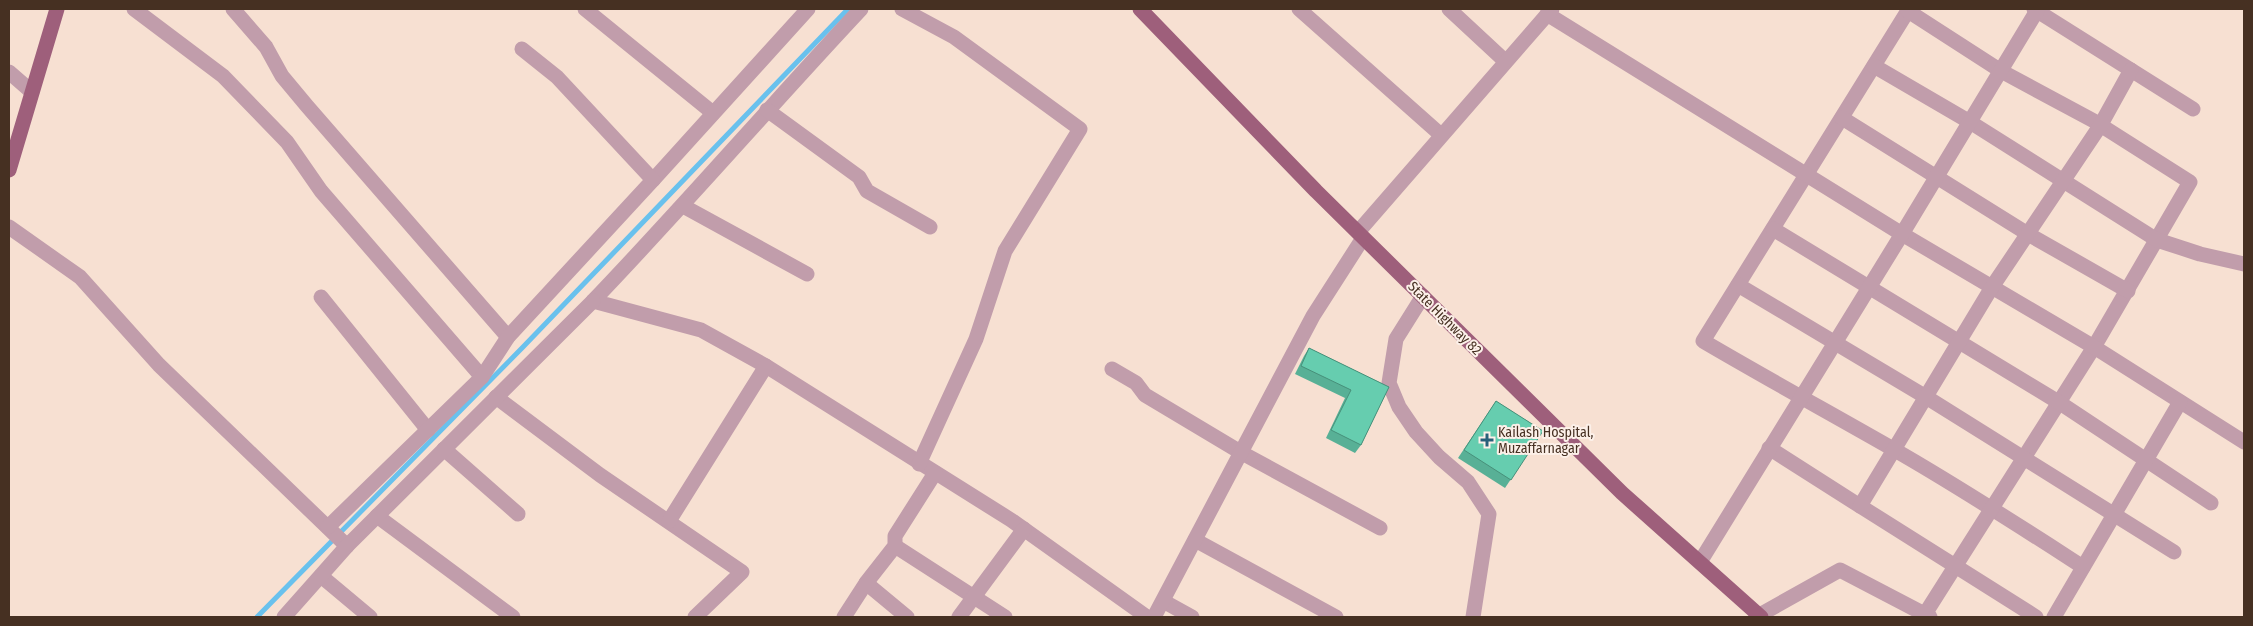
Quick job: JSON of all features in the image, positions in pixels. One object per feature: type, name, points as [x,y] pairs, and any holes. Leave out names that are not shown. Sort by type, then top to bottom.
[{"type":"main road","points":[[9,170],[57,9]]},
{"type":"main road","name":"State Highway 82","points":[[1140,9],[1360,235],[1622,493],[1758,616]]},
{"type":"street","points":[[134,9],[223,76],[287,142],[321,191],[482,377]]},
{"type":"street","points":[[233,9],[266,47],[282,76],[307,106],[508,337]]},
{"type":"street","points":[[585,9],[713,113]]},
{"type":"street","points":[[330,529],[482,377],[508,337],[808,9]]},
{"type":"street","points":[[284,617],[321,576],[345,544],[377,516],[593,302],[683,206],[767,110],[861,9]]},
{"type":"street","points":[[902,9],[954,37],[1080,129],[1005,251],[976,339],[919,464]]},
{"type":"street","points":[[1299,9],[1441,135]]},
{"type":"street","points":[[1449,9],[1505,62]]},
{"type":"street","points":[[1700,562],[1870,287],[2001,71],[2036,9],[2193,109]]},
{"type":"street","points":[[1758,616],[1840,570],[1928,616],[1955,567],[1992,508],[2024,458],[2060,403],[2094,348],[2190,182],[2100,126],[2001,71],[1908,10],[1703,341],[1992,508],[2083,567]]},
{"type":"street","points":[[1154,617],[1313,316],[1360,235],[1441,135],[1549,11],[1902,234],[2094,348],[2244,442]]},
{"type":"street","points":[[522,50],[557,77],[652,180]]},
{"type":"street","points":[[1874,66],[1970,122],[2158,240],[2200,254],[2244,264]]},
{"type":"street","points":[[1860,506],[1992,287],[2100,126],[2130,70]]},
{"type":"street","points":[[9,72],[32,92]]},
{"type":"street","points":[[767,110],[859,177],[867,191],[930,227]]},
{"type":"street","points":[[1842,118],[2028,234],[2128,291]]},
{"type":"street","points":[[683,206],[807,274]]},
{"type":"street","points":[[9,227],[80,277],[159,365],[345,544]]},
{"type":"street","points":[[1773,229],[2060,403],[2211,503]]},
{"type":"street","points":[[1738,285],[1926,397],[2174,552]]},
{"type":"street","points":[[1423,296],[1396,339],[1389,383],[1399,407],[1416,432],[1439,457],[1468,482],[1489,514],[1472,617]]},
{"type":"street","points":[[321,297],[428,430]]},
{"type":"street","points":[[593,302],[702,330],[766,366],[1024,529],[1147,617]]},
{"type":"street","points":[[669,521],[766,366]]},
{"type":"street","points":[[1112,369],[1136,383],[1145,394],[1242,453],[1380,528]]},
{"type":"street","points":[[496,397],[600,474],[742,572],[695,617]]},
{"type":"street","points":[[2054,617],[2180,402]]},
{"type":"street","points":[[1770,448],[2036,617]]},
{"type":"street","points":[[444,449],[518,514]]},
{"type":"street","points":[[844,617],[866,583],[895,546],[895,536],[935,474]]},
{"type":"street","points":[[377,516],[513,617]]},
{"type":"street","points":[[959,617],[1024,529]]},
{"type":"street","points":[[1195,540],[1336,617]]},
{"type":"street","points":[[895,546],[1005,617]]},
{"type":"street","points":[[321,576],[370,617]]},
{"type":"street","points":[[866,583],[907,617]]},
{"type":"street","points":[[1163,601],[1192,617]]},
{"type":"building","points":[[1309,348],[1389,387],[1361,445],[1331,430],[1351,390],[1301,366]]},
{"type":"building","points":[[1496,401],[1543,431],[1511,480],[1464,450]]},
{"type":"waterway","points":[[257,617],[523,347],[848,9]]},
{"type":"place","name":"Kailash Hospital, Muzaffarnagar","points":[[1487,440]]}]
